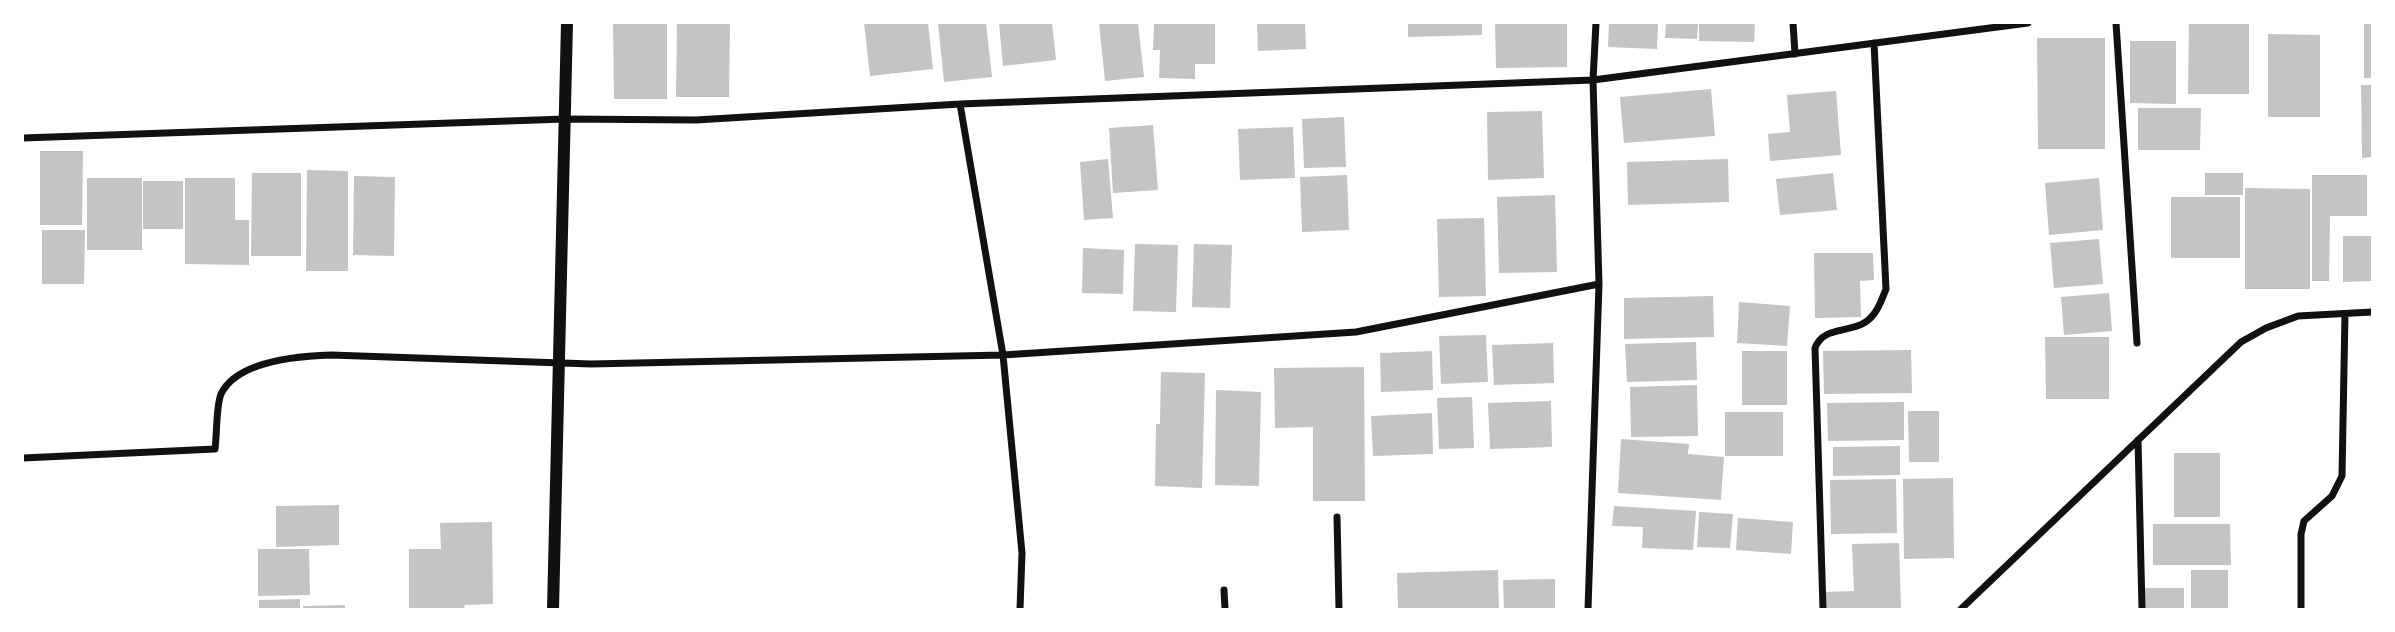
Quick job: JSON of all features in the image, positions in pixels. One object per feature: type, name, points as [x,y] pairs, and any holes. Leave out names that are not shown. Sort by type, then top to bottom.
[{"type":"street","points":[[553,609],[567,23]]},
{"type":"street","points":[[1588,609],[1599,284],[1593,80],[1596,23]]},
{"type":"street","points":[[1793,23],[1796,54]]},
{"type":"street","points":[[23,138],[565,119],[696,120],[960,104],[1593,80],[2028,23]]},
{"type":"street","points":[[2116,23],[2137,343]]},
{"type":"street","points":[[1823,609],[1815,348],[1818,339],[1824,335],[1864,323],[1878,309],[1886,289],[1874,43]]},
{"type":"street","points":[[960,104],[1003,355],[1022,553],[1020,609]]},
{"type":"street","points":[[23,458],[215,449],[221,395],[234,379],[272,360],[331,355],[559,364],[1003,355],[1356,332],[1599,284]]},
{"type":"street","points":[[1961,609],[2241,342],[2266,328],[2298,316],[2372,312]]},
{"type":"street","points":[[2301,609],[2301,534],[2304,520],[2332,496],[2342,476],[2345,314]]},
{"type":"street","points":[[2138,440],[2142,609]]},
{"type":"street","points":[[1337,517],[1339,609]]},
{"type":"street","points":[[1224,590],[1225,609]]},
{"type":"building","points":[[613,23],[667,23],[667,99],[614,99]]},
{"type":"building","points":[[677,23],[730,23],[729,97],[676,97]]},
{"type":"building","points":[[864,23],[928,23],[933,69],[870,76]]},
{"type":"building","points":[[938,23],[986,23],[992,77],[944,82]]},
{"type":"building","points":[[999,23],[1052,23],[1056,60],[1003,66]]},
{"type":"building","points":[[1099,23],[1138,23],[1144,77],[1105,81]]},
{"type":"building","points":[[1154,23],[1215,23],[1215,64],[1195,64],[1195,79],[1159,78],[1160,50],[1153,50]]},
{"type":"building","points":[[1257,23],[1305,23],[1306,49],[1258,51]]},
{"type":"building","points":[[1408,23],[1482,23],[1482,35],[1408,37]]},
{"type":"building","points":[[1495,23],[1567,23],[1567,67],[1496,68]]},
{"type":"building","points":[[1609,23],[1658,23],[1657,49],[1608,47]]},
{"type":"building","points":[[1666,23],[1698,23],[1697,39],[1665,38]]},
{"type":"building","points":[[1699,23],[1755,23],[1754,42],[1699,41]]},
{"type":"building","points":[[2189,23],[2249,23],[2249,94],[2188,94]]},
{"type":"building","points":[[2364,23],[2372,23],[2372,78],[2364,78]]},
{"type":"building","points":[[2268,34],[2320,35],[2320,117],[2268,117]]},
{"type":"building","points":[[2037,38],[2105,38],[2105,149],[2038,149]]},
{"type":"building","points":[[2130,41],[2176,41],[2176,104],[2130,103]]},
{"type":"building","points":[[2361,85],[2372,85],[2372,157],[2362,158]]},
{"type":"building","points":[[1711,89],[1715,136],[1624,143],[1620,97]]},
{"type":"building","points":[[1836,91],[1841,155],[1770,161],[1768,134],[1790,132],[1787,95]]},
{"type":"building","points":[[2138,108],[2201,108],[2200,150],[2138,150]]},
{"type":"building","points":[[1542,111],[1544,178],[1488,180],[1487,112]]},
{"type":"building","points":[[1344,117],[1346,167],[1304,168],[1302,119]]},
{"type":"building","points":[[1153,125],[1158,190],[1113,193],[1109,128]]},
{"type":"building","points":[[1293,127],[1295,178],[1240,180],[1238,129]]},
{"type":"building","points":[[40,151],[83,151],[82,225],[40,225]]},
{"type":"building","points":[[1108,159],[1113,218],[1084,220],[1080,162]]},
{"type":"building","points":[[1728,159],[1729,202],[1628,205],[1627,162]]},
{"type":"building","points":[[307,170],[348,171],[348,271],[306,271]]},
{"type":"building","points":[[252,173],[301,173],[301,256],[251,256]]},
{"type":"building","points":[[1833,173],[1837,210],[1780,215],[1776,179]]},
{"type":"building","points":[[2205,173],[2243,173],[2243,195],[2205,195]]},
{"type":"building","points":[[1347,175],[1349,230],[1302,232],[1300,177]]},
{"type":"building","points":[[2312,175],[2367,175],[2367,216],[2330,216],[2329,281],[2312,281]]},
{"type":"building","points":[[354,176],[395,177],[394,256],[353,255]]},
{"type":"building","points":[[87,178],[142,178],[142,250],[87,250]]},
{"type":"building","points":[[185,178],[235,178],[235,220],[249,220],[249,265],[185,264]]},
{"type":"building","points":[[2099,178],[2103,230],[2049,235],[2045,183]]},
{"type":"building","points":[[143,181],[183,181],[183,229],[143,229]]},
{"type":"building","points":[[2245,188],[2310,189],[2310,289],[2245,289]]},
{"type":"building","points":[[1555,195],[1557,272],[1499,273],[1497,197]]},
{"type":"building","points":[[2171,197],[2240,197],[2240,258],[2171,258]]},
{"type":"building","points":[[1484,218],[1486,296],[1439,297],[1437,219]]},
{"type":"building","points":[[42,230],[85,230],[84,284],[42,284]]},
{"type":"building","points":[[2343,236],[2372,236],[2372,281],[2343,282]]},
{"type":"building","points":[[2099,239],[2103,284],[2054,288],[2050,243]]},
{"type":"building","points":[[1135,244],[1178,245],[1176,312],[1133,311]]},
{"type":"building","points":[[1194,244],[1232,245],[1230,308],[1192,307]]},
{"type":"building","points":[[1083,248],[1124,250],[1123,294],[1082,293]]},
{"type":"building","points":[[1814,253],[1873,253],[1874,280],[1860,281],[1861,317],[1815,318]]},
{"type":"building","points":[[2109,293],[2112,331],[2064,335],[2061,297]]},
{"type":"building","points":[[1713,296],[1714,337],[1624,339],[1624,298]]},
{"type":"building","points":[[1739,302],[1790,306],[1787,346],[1737,343]]},
{"type":"building","points":[[1486,335],[1488,382],[1441,384],[1439,336]]},
{"type":"building","points":[[2045,337],[2109,337],[2109,399],[2046,399]]},
{"type":"building","points":[[1696,342],[1697,380],[1627,382],[1625,344]]},
{"type":"building","points":[[1553,343],[1554,383],[1494,385],[1492,345]]},
{"type":"building","points":[[1911,350],[1912,393],[1824,394],[1823,351]]},
{"type":"building","points":[[1432,351],[1433,390],[1381,392],[1380,353]]},
{"type":"building","points":[[1742,351],[1787,351],[1787,405],[1742,405]]},
{"type":"building","points":[[1364,367],[1365,501],[1313,501],[1313,427],[1275,428],[1274,368]]},
{"type":"building","points":[[1161,372],[1205,373],[1202,488],[1155,486],[1156,424],[1160,424]]},
{"type":"building","points":[[1697,385],[1698,436],[1631,437],[1630,387]]},
{"type":"building","points":[[1216,390],[1261,392],[1259,486],[1215,485]]},
{"type":"building","points":[[1472,397],[1474,448],[1439,449],[1437,398]]},
{"type":"building","points":[[1551,401],[1552,447],[1490,449],[1488,403]]},
{"type":"building","points":[[1904,402],[1904,440],[1828,441],[1827,403]]},
{"type":"building","points":[[1908,411],[1939,411],[1939,462],[1909,462]]},
{"type":"building","points":[[1725,412],[1783,412],[1783,456],[1725,456]]},
{"type":"building","points":[[1432,413],[1433,454],[1373,456],[1371,416]]},
{"type":"building","points":[[1621,439],[1689,444],[1688,454],[1724,457],[1721,500],[1618,493]]},
{"type":"building","points":[[1900,446],[1900,475],[1833,476],[1833,447]]},
{"type":"building","points":[[2174,453],[2220,453],[2220,517],[2174,517]]},
{"type":"building","points":[[1953,478],[1954,558],[1904,559],[1903,479]]},
{"type":"building","points":[[1896,479],[1897,533],[1831,534],[1830,480]]},
{"type":"building","points":[[339,505],[339,545],[276,547],[276,506]]},
{"type":"building","points":[[1614,506],[1696,511],[1693,550],[1642,548],[1643,527],[1612,526]]},
{"type":"building","points":[[1699,512],[1733,514],[1730,548],[1697,547]]},
{"type":"building","points":[[1738,518],[1793,522],[1791,554],[1736,550]]},
{"type":"building","points":[[492,522],[493,604],[464,605],[465,609],[409,609],[409,549],[441,549],[440,523]]},
{"type":"building","points":[[2153,524],[2230,524],[2231,565],[2153,565]]},
{"type":"building","points":[[1899,543],[1901,609],[1826,609],[1825,592],[1854,591],[1852,544]]},
{"type":"building","points":[[258,549],[309,549],[310,595],[258,596]]},
{"type":"building","points":[[1498,570],[1499,609],[1398,609],[1397,573]]},
{"type":"building","points":[[2191,570],[2228,570],[2228,609],[2191,609]]},
{"type":"building","points":[[1555,579],[1555,609],[1504,609],[1503,580]]},
{"type":"building","points":[[2145,588],[2184,588],[2184,609],[2145,609]]},
{"type":"building","points":[[300,599],[300,609],[259,609],[259,600]]},
{"type":"building","points":[[345,605],[345,609],[303,609],[303,606]]}]
